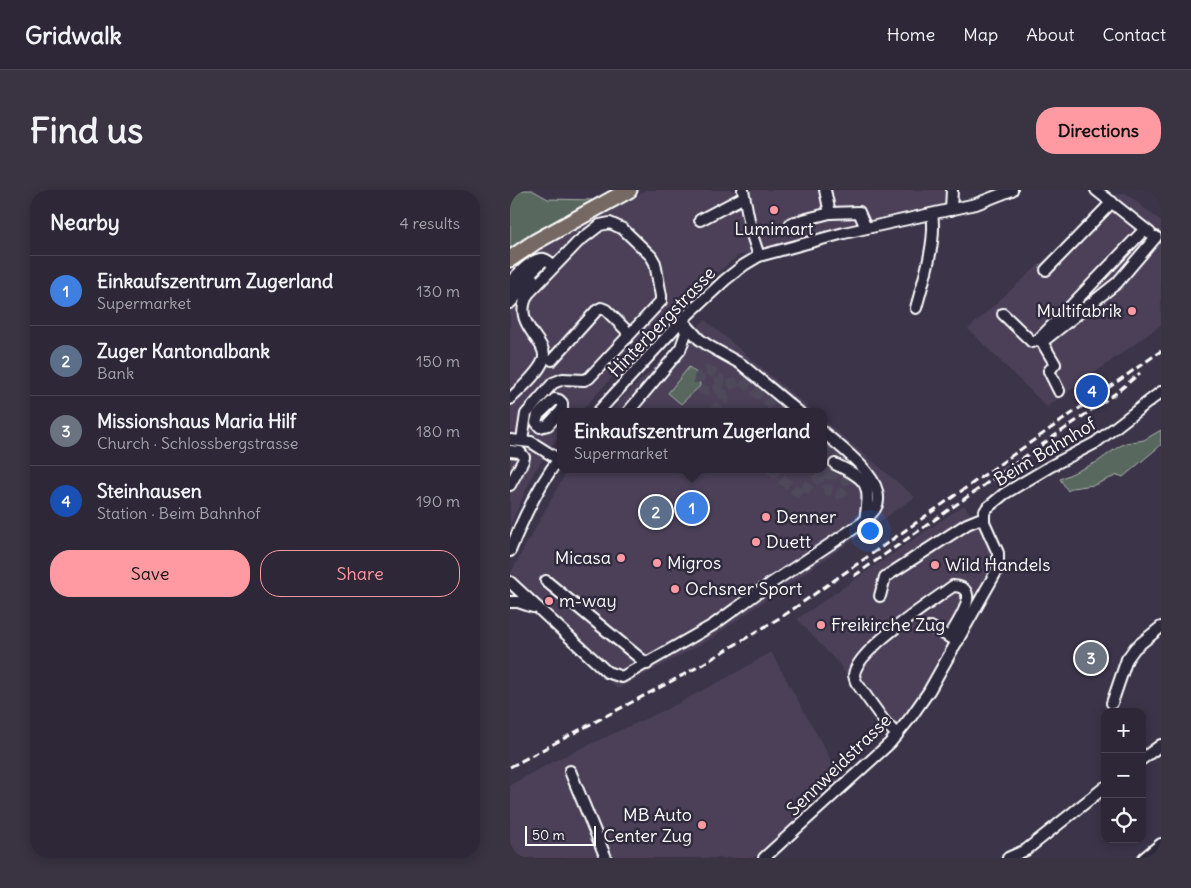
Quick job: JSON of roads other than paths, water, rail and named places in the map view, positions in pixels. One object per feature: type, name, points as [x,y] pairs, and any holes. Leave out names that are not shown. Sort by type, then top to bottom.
[{"type":"highway","points":[[510,259],[535,242],[629,190]]},
{"type":"street","points":[[825,190],[830,213]]},
{"type":"street","points":[[950,210],[952,190]]},
{"type":"street","name":"Hinterbergstrasse","points":[[602,408],[682,320],[725,280],[759,256],[866,228],[976,204],[1012,190]]},
{"type":"street","points":[[1059,391],[1049,371],[1055,364],[1042,342],[1117,283],[1159,239],[1096,190]]},
{"type":"street","points":[[700,220],[743,194],[752,235],[759,256]]},
{"type":"street","points":[[1046,270],[1112,202]]},
{"type":"street","points":[[791,223],[830,213],[859,212],[866,228]]},
{"type":"street","points":[[916,308],[934,226],[932,214]]},
{"type":"street","points":[[510,293],[594,229],[607,223],[614,223],[650,253],[662,296],[661,301],[589,378],[584,380],[570,378],[553,383],[526,414],[522,440]]},
{"type":"street","points":[[1003,314],[1032,342],[1038,340],[1145,229]]},
{"type":"street","points":[[510,282],[530,264],[539,259],[550,262]]},
{"type":"street","points":[[510,303],[550,262]]},
{"type":"street","points":[[510,399],[538,369],[544,359],[543,349],[526,324],[524,308],[528,294],[550,262]]},
{"type":"street","points":[[552,360],[601,308],[606,310],[625,329],[627,338]]},
{"type":"street","points":[[631,408],[680,350],[686,333],[682,320]]},
{"type":"street","points":[[682,320],[699,339],[742,364],[794,408]]},
{"type":"street","name":"Beim Bahnhof","points":[[984,517],[987,508],[1004,494],[1095,443],[1161,392]]},
{"type":"street","points":[[543,394],[551,402]]},
{"type":"street","points":[[510,582],[607,672],[622,677],[713,625],[770,584],[865,521],[876,508],[877,492],[872,478],[866,469],[837,447],[827,436]]},
{"type":"street","points":[[510,440],[522,440],[535,444],[557,457]]},
{"type":"street","points":[[510,451],[520,452],[524,457],[510,485]]},
{"type":"street","points":[[510,551],[527,511],[557,464]]},
{"type":"street","points":[[836,464],[855,474],[864,483],[868,495],[865,521]]},
{"type":"street","points":[[880,596],[885,577],[967,524],[977,518],[984,517]]},
{"type":"street","name":"Sennweidstrasse","points":[[764,858],[890,743],[929,691],[954,639],[989,585],[998,563],[998,553],[986,530],[984,517]]},
{"type":"street","points":[[546,580],[646,664]]},
{"type":"street","points":[[897,735],[884,721],[856,682],[854,675],[857,667],[866,655],[887,634],[953,586],[960,586],[966,591],[968,603],[954,639],[931,627]]},
{"type":"street","points":[[510,602],[527,604],[538,609]]},
{"type":"street","points":[[1112,703],[1127,659],[1135,648],[1161,627]]},
{"type":"street","points":[[1146,756],[1161,745]]},
{"type":"street","points":[[570,772],[606,858]]},
{"type":"street","points":[[1008,858],[1026,850],[1101,790]]},
{"type":"street","points":[[1144,858],[1161,844]]},
{"type":"tunnel","points":[[707,370],[717,374],[722,388],[708,391],[702,389],[699,385],[699,377],[707,370]]},
{"type":"tunnel","points":[[722,388],[741,380],[775,408]]},
{"type":"tunnel","points":[[716,408],[724,399],[722,388]]},
{"type":"tunnel","points":[[827,451],[832,454],[838,452]]},
{"type":"tunnel","points":[[829,475],[835,464]]},
{"type":"tunnel","points":[[775,473],[801,495],[812,482],[829,475]]},
{"type":"tunnel","points":[[829,475],[841,475],[844,477],[847,486],[843,492],[838,494],[829,491],[827,487],[829,475]]},
{"type":"railway","points":[[510,767],[698,667],[786,614],[1161,351]]},
{"type":"railway","points":[[854,576],[1116,393],[1140,373]]},
{"type":"place","name":"Lumimart","points":[[774,210]]},
{"type":"place","name":"Multifabrik","points":[[1132,311]]},
{"type":"place","name":"Steinhausen","points":[[1092,391]]},
{"type":"place","name":"Einkaufszentrum Zugerland","points":[[692,508]]},
{"type":"place","name":"Zuger Kantonalbank","points":[[656,512]]},
{"type":"place","name":"Denner","points":[[766,517]]},
{"type":"place","name":"Duett","points":[[756,542]]},
{"type":"place","name":"Micasa","points":[[621,558]]},
{"type":"place","name":"Migros","points":[[657,563]]},
{"type":"place","name":"Wild Handels","points":[[935,565]]},
{"type":"place","name":"Ochsner Sport","points":[[675,589]]},
{"type":"place","name":"m-way","points":[[549,601]]},
{"type":"place","name":"Freikirche Zug","points":[[821,625]]},
{"type":"place","name":"Missionshaus Maria Hilf","points":[[1091,658]]},
{"type":"place","name":"MB Auto Center Zug","points":[[702,825]]}]
